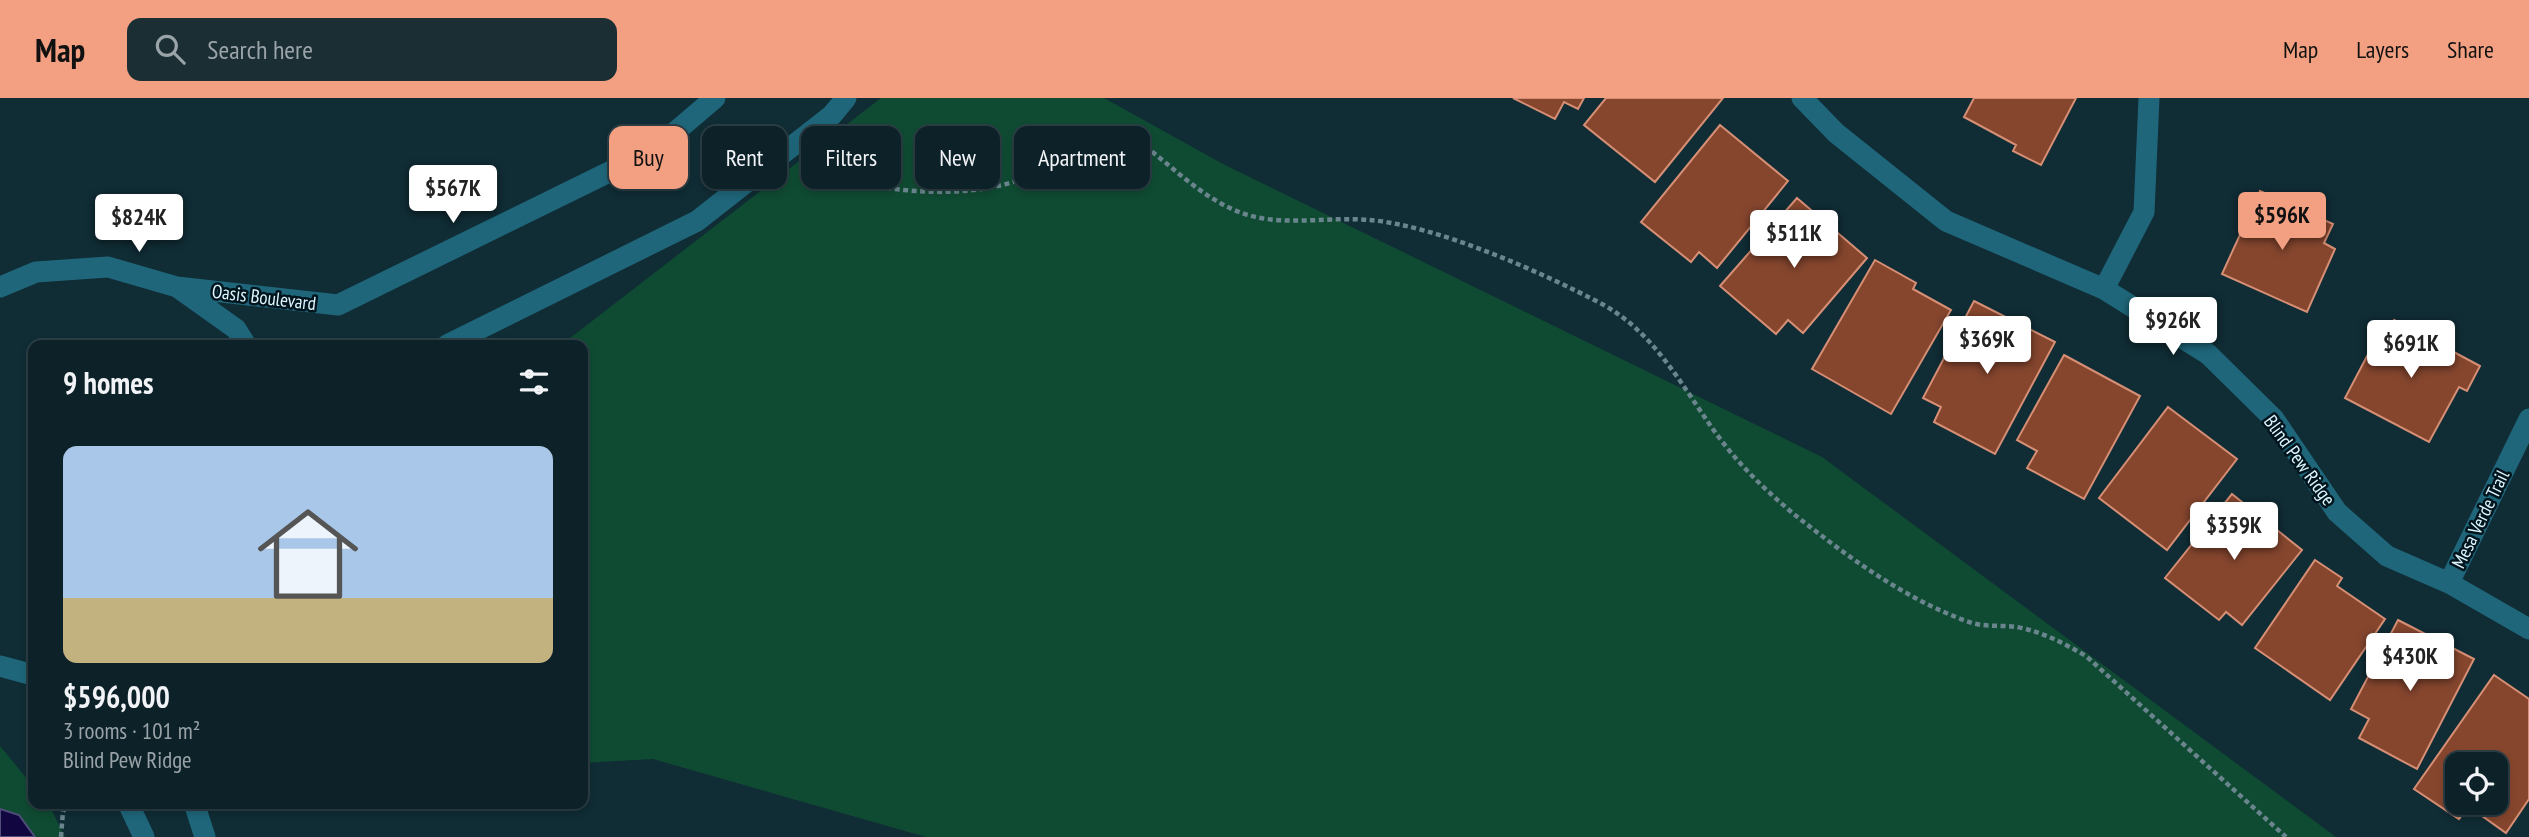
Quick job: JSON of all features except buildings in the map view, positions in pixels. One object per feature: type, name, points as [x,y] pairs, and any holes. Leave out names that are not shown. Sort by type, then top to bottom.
[{"type":"main road","name":"Oasis Boulevard","points":[[0,287],[36,271],[108,267],[177,287],[338,305],[654,150],[715,98]]},
{"type":"main road","points":[[457,340],[697,221],[832,115],[846,98]]},
{"type":"main road","name":"Blind Pew Ridge","points":[[1802,98],[1836,133],[1946,220],[2104,289],[2208,354],[2274,419],[2337,512],[2387,555],[2449,583],[2529,629]]},
{"type":"main road","points":[[2104,289],[2144,212],[2149,98]]},
{"type":"main road","name":"Oasis Boulevard","points":[[177,287],[236,329],[243,340]]},
{"type":"main road","name":"Mesa Verde Trail","points":[[2449,583],[2529,418]]},
{"type":"main road","points":[[0,666],[28,674]]},
{"type":"main road","points":[[131,809],[144,837]]},
{"type":"main road","points":[[196,809],[205,837]]},
{"type":"path","points":[[890,189],[909,192],[1002,188],[1045,170],[1092,137],[1116,127],[1137,139],[1207,197],[1241,213],[1277,220],[1328,218],[1410,225],[1547,278],[1605,306],[1653,343],[1746,472],[1797,516],[1870,570],[1938,610],[1976,624],[2015,627],[2047,634],[2086,656],[2286,837]]},
{"type":"path","points":[[61,837],[65,809]]},
{"type":"green space","points":[[881,98],[1104,98],[1223,164],[1822,457],[2336,837],[926,837],[653,759],[588,763],[588,340],[567,340],[763,189],[787,189],[787,171],[801,160],[801,189],[901,189],[901,126],[845,126]]},
{"type":"green space","points":[[0,746],[28,780],[28,809],[51,809],[65,837],[0,837]]},
{"type":"shaded area","points":[[0,809],[19,815],[35,837],[0,837]]}]
